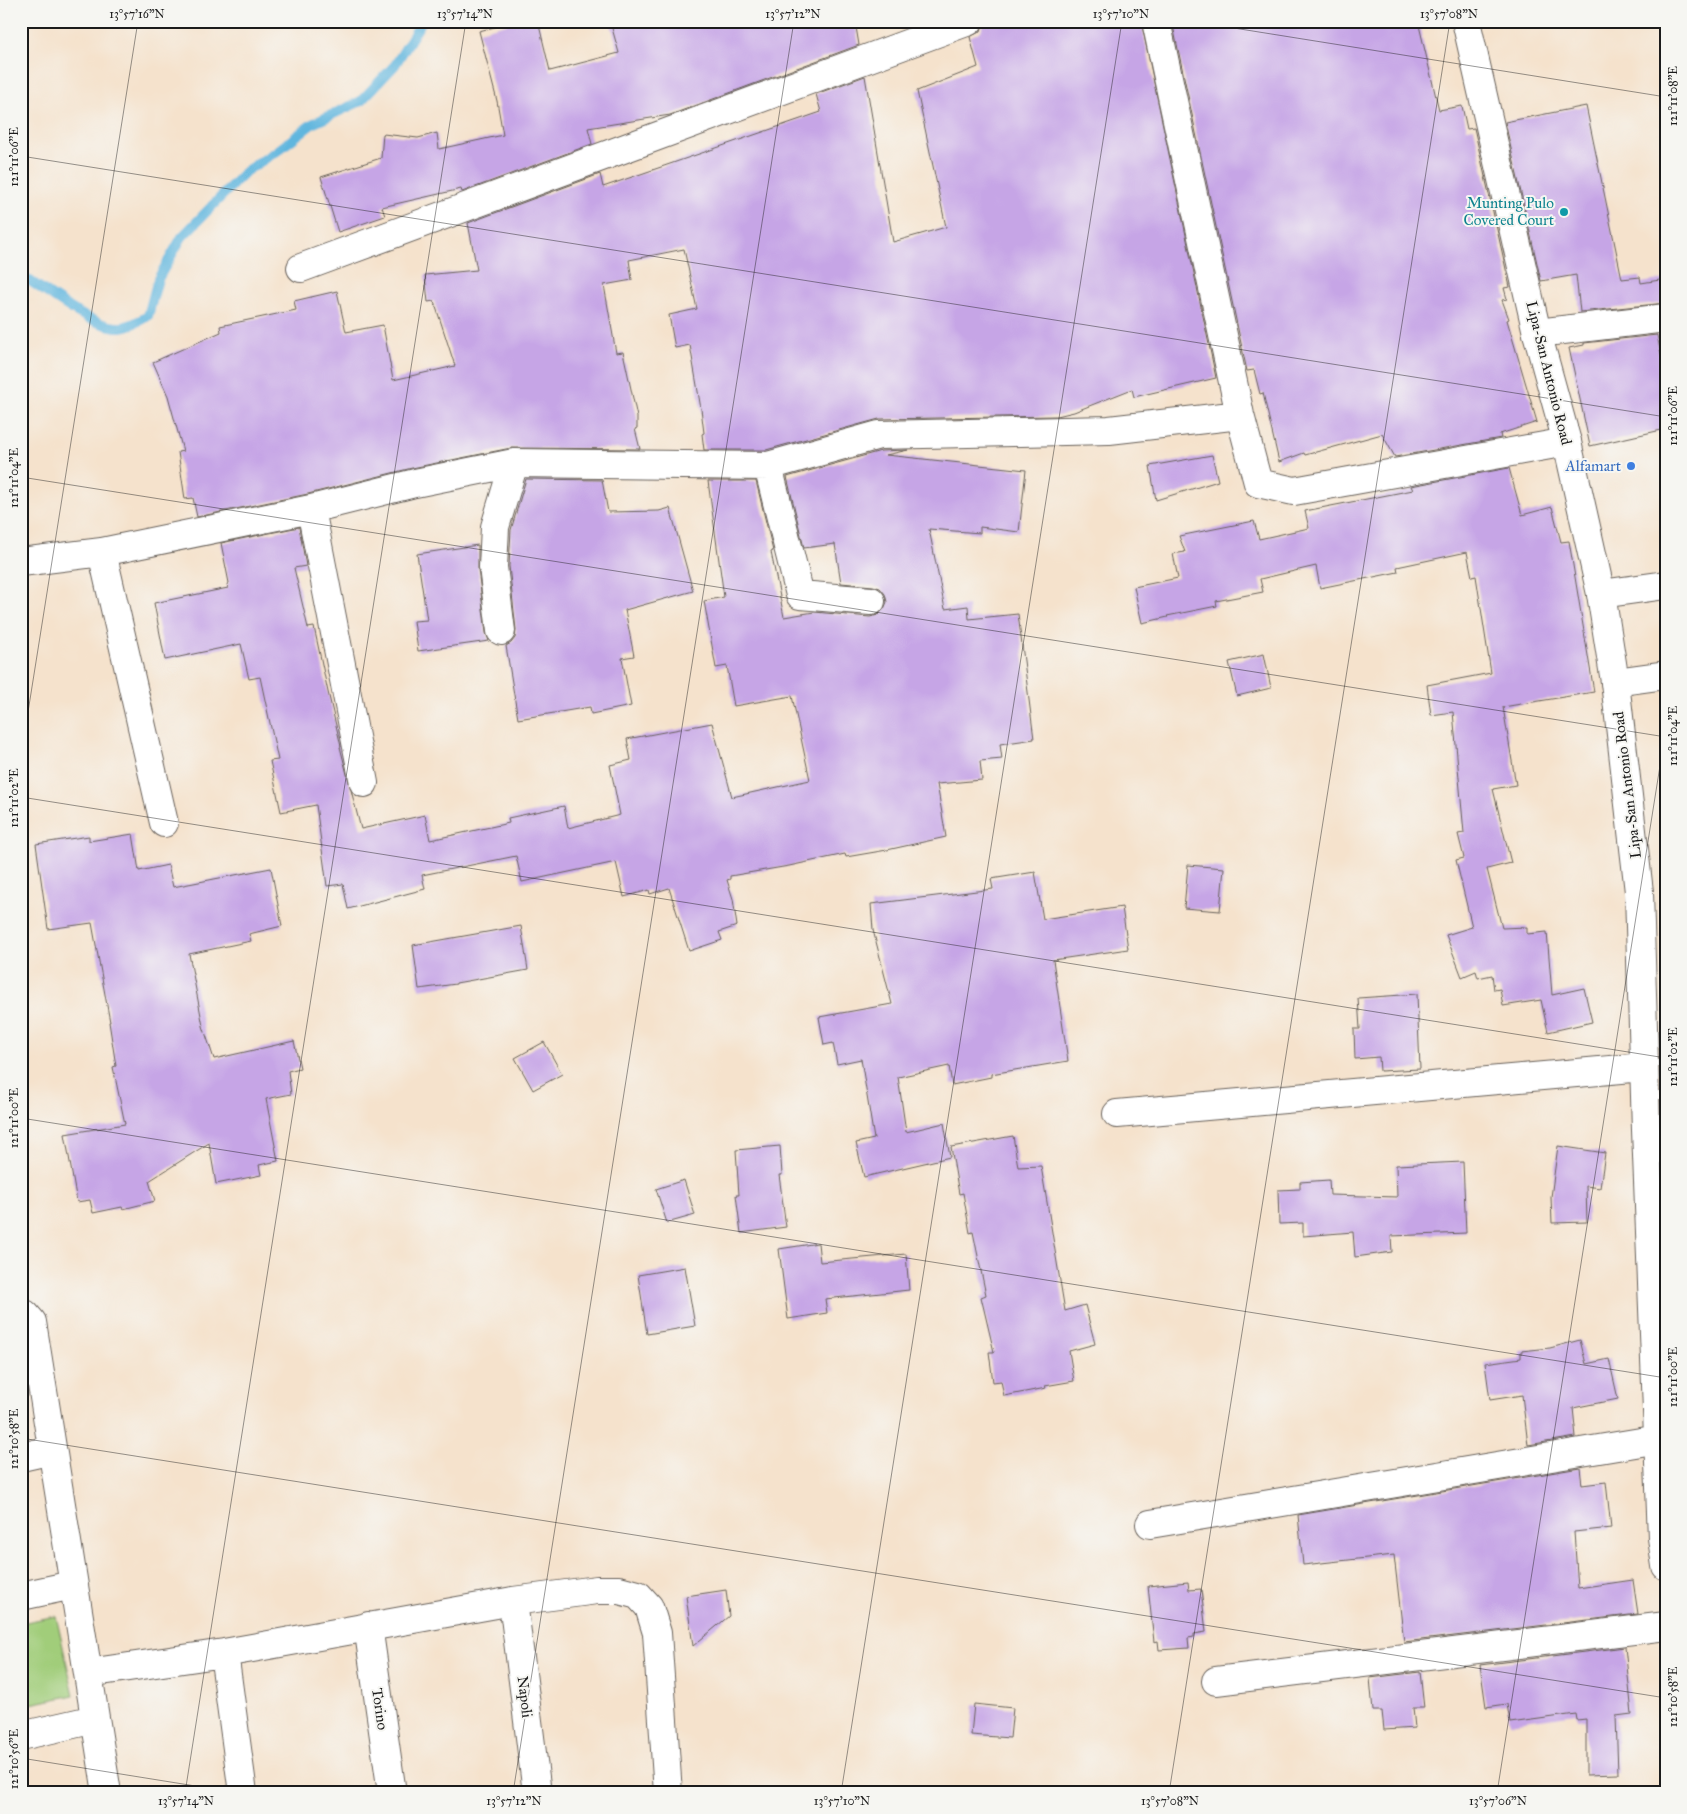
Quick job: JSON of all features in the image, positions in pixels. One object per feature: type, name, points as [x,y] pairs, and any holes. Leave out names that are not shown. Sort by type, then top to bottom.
[{"type":"street","points":[[301,268],[969,21]]},
{"type":"street","points":[[1156,21],[1240,415],[1258,483],[1294,491],[1567,442]]},
{"type":"street","name":"Lipa-San Antonio Road","points":[[1466,21],[1537,333],[1567,442],[1601,594],[1615,682],[1639,892],[1662,1538],[1666,1566]]},
{"type":"street","points":[[1537,333],[1666,318]]},
{"type":"street","points":[[21,562],[102,552],[311,509],[416,483],[514,464],[768,466],[879,435],[1109,430],[1240,415]]},
{"type":"street","points":[[501,631],[493,567],[495,527],[514,464]]},
{"type":"street","points":[[768,466],[800,595],[872,601]]},
{"type":"street","points":[[311,509],[364,783]]},
{"type":"street","points":[[102,552],[164,823]]},
{"type":"street","points":[[1601,594],[1666,585]]},
{"type":"street","points":[[1615,682],[1666,675]]},
{"type":"street","points":[[1117,1114],[1644,1067]]},
{"type":"street","points":[[21,1313],[25,1314],[32,1322],[106,1793]]},
{"type":"street","points":[[1150,1524],[1659,1439]]},
{"type":"street","points":[[21,1457],[52,1450]]},
{"type":"street","points":[[21,1596],[73,1585]]},
{"type":"street","points":[[88,1672],[224,1653],[513,1601],[597,1590],[619,1590],[638,1595],[649,1607],[657,1633],[668,1793]]},
{"type":"street","name":"Napoli","points":[[513,1601],[537,1793]]},
{"type":"street","name":"Torino","points":[[368,1626],[392,1793]]},
{"type":"street","points":[[1216,1681],[1666,1626]]},
{"type":"street","points":[[224,1653],[243,1793]]},
{"type":"street","points":[[21,1736],[95,1719]]},
{"type":"green space","points":[[56,1616],[74,1695],[21,1706],[21,1623]]},
{"type":"building","points":[[518,21],[538,21],[550,71],[619,53],[610,21],[855,21],[859,45],[670,115],[588,128],[592,144],[462,192],[461,189],[382,207],[385,216],[338,232],[321,177],[381,158],[383,134],[418,138],[437,133],[439,149],[503,135],[497,101],[479,31]]},
{"type":"building","points":[[984,21],[1141,21],[1216,378],[1134,397],[1132,389],[1074,412],[1057,416],[879,419],[766,450],[704,450],[701,409],[690,345],[675,348],[669,315],[697,309],[684,249],[629,260],[632,280],[604,285],[616,353],[623,352],[637,417],[637,428],[635,429],[640,449],[511,448],[412,468],[308,494],[197,517],[193,498],[185,499],[178,452],[183,451],[168,396],[153,362],[221,332],[220,326],[296,310],[294,301],[337,291],[346,332],[383,325],[393,380],[455,366],[434,301],[428,302],[425,275],[477,270],[468,223],[600,174],[603,187],[821,112],[816,94],[865,76],[893,242],[946,227],[917,91],[978,67],[970,37],[981,31]]},
{"type":"building","points":[[1172,21],[1418,21],[1439,110],[1462,106],[1467,129],[1474,128],[1510,287],[1504,288],[1507,299],[1502,300],[1537,422],[1500,434],[1501,438],[1395,457],[1382,434],[1305,455],[1304,453],[1279,462],[1263,393],[1260,394],[1254,370],[1247,371]]},
{"type":"building","name":"Munting Pulo Covered Court","points":[[1586,106],[1622,279],[1640,277],[1641,283],[1666,279],[1666,303],[1580,312],[1576,275],[1541,281],[1505,122]]},
{"type":"building","points":[[1657,335],[1666,379],[1666,429],[1590,446],[1569,348],[1584,345],[1584,343]]},
{"type":"building","points":[[908,450],[886,455],[1026,470],[1019,532],[980,527],[980,533],[929,529],[945,609],[968,606],[969,619],[1018,614],[1034,739],[1000,744],[1002,759],[980,761],[982,780],[937,784],[946,837],[887,850],[846,857],[845,854],[730,876],[730,879],[727,880],[733,899],[737,926],[719,932],[722,940],[689,951],[669,888],[650,894],[649,890],[624,897],[616,862],[522,882],[516,856],[422,875],[425,889],[348,909],[343,884],[327,886],[316,805],[281,812],[270,761],[278,760],[260,677],[249,679],[241,644],[165,660],[154,603],[228,588],[227,584],[229,583],[221,543],[299,527],[306,566],[294,568],[308,628],[314,627],[340,747],[361,829],[425,815],[430,840],[509,823],[508,818],[564,806],[568,828],[620,815],[610,765],[631,760],[627,739],[712,723],[732,797],[810,780],[792,696],[734,706],[727,666],[716,668],[704,601],[724,597],[708,481],[756,481],[773,551],[771,552],[784,617],[814,612],[870,617],[878,615],[884,609],[887,602],[885,594],[880,588],[873,586],[841,583],[835,544],[804,548],[787,477],[881,451]]},
{"type":"building","points":[[1212,455],[1218,481],[1156,500],[1150,466]]},
{"type":"building","points":[[1509,468],[1522,515],[1552,507],[1561,542],[1569,541],[1594,692],[1503,707],[1516,785],[1493,789],[1511,863],[1487,869],[1502,928],[1527,927],[1527,934],[1547,932],[1552,995],[1584,988],[1592,1022],[1548,1032],[1541,1000],[1503,1006],[1500,989],[1494,990],[1492,975],[1478,978],[1476,971],[1462,977],[1446,935],[1472,927],[1456,860],[1464,858],[1458,834],[1464,833],[1453,712],[1431,715],[1427,685],[1491,673],[1476,576],[1472,577],[1467,552],[1397,567],[1398,572],[1320,588],[1316,566],[1260,579],[1263,592],[1216,601],[1217,606],[1142,623],[1134,587],[1178,578],[1173,554],[1185,552],[1179,536],[1254,521],[1259,539],[1309,528],[1305,511],[1413,490],[1411,486]]},
{"type":"building","points":[[526,479],[602,480],[608,512],[659,511],[670,508],[693,591],[625,610],[634,656],[622,658],[631,706],[591,714],[590,707],[518,719],[506,646],[515,638],[516,630],[509,566],[511,530]]},
{"type":"building","points":[[478,545],[478,569],[486,633],[489,641],[418,651],[414,621],[427,620],[417,554]]},
{"type":"building","points":[[1264,654],[1271,688],[1237,696],[1229,662]]},
{"type":"building","points":[[133,834],[139,871],[168,865],[173,887],[271,868],[282,926],[249,934],[251,941],[189,954],[203,1026],[214,1059],[294,1041],[300,1068],[288,1071],[291,1094],[266,1099],[278,1161],[259,1165],[261,1175],[216,1184],[209,1143],[149,1181],[155,1201],[123,1209],[122,1207],[93,1213],[90,1200],[77,1202],[65,1134],[125,1124],[113,1067],[116,1066],[110,1022],[92,923],[48,929],[36,844],[89,836],[89,841]]},
{"type":"building","points":[[1188,865],[1224,868],[1220,911],[1184,908]]},
{"type":"building","points":[[1035,872],[1043,919],[1122,907],[1128,949],[1053,960],[1068,1061],[991,1074],[991,1077],[952,1085],[949,1066],[898,1077],[906,1132],[944,1123],[950,1157],[864,1177],[856,1143],[874,1139],[861,1059],[837,1064],[833,1043],[824,1045],[819,1017],[892,1004],[873,930],[871,904],[993,889],[991,879]]},
{"type":"building","points":[[521,926],[528,970],[419,989],[413,945]]},
{"type":"building","points":[[1417,994],[1420,1069],[1380,1071],[1379,1057],[1355,1059],[1354,1029],[1360,1029],[1358,998]]},
{"type":"building","points":[[544,1042],[562,1074],[533,1090],[515,1058]]},
{"type":"building","points":[[1013,1136],[1018,1167],[1041,1166],[1065,1311],[1085,1305],[1095,1344],[1069,1351],[1074,1381],[1004,1396],[1001,1381],[993,1382],[989,1352],[994,1352],[981,1297],[986,1295],[973,1232],[970,1233],[963,1193],[959,1194],[951,1147]]},
{"type":"building","points":[[780,1146],[782,1175],[779,1175],[786,1227],[741,1233],[736,1195],[739,1195],[736,1150]]},
{"type":"building","points":[[1558,1146],[1605,1153],[1600,1188],[1586,1186],[1587,1222],[1552,1223],[1551,1197]]},
{"type":"building","points":[[1463,1162],[1466,1233],[1391,1236],[1392,1252],[1355,1257],[1353,1232],[1303,1236],[1303,1223],[1279,1224],[1278,1190],[1300,1189],[1300,1182],[1329,1180],[1330,1195],[1397,1197],[1396,1165]]},
{"type":"building","points":[[684,1180],[695,1215],[667,1223],[656,1189]]},
{"type":"building","points":[[818,1243],[820,1262],[906,1254],[909,1290],[825,1299],[827,1313],[788,1319],[779,1249]]},
{"type":"building","points":[[685,1267],[695,1326],[647,1334],[638,1275]]},
{"type":"building","points":[[1580,1340],[1586,1364],[1609,1359],[1618,1399],[1573,1408],[1576,1437],[1528,1445],[1522,1395],[1490,1400],[1485,1363],[1521,1358],[1521,1351],[1550,1348]]},
{"type":"building","points":[[1580,1468],[1582,1485],[1606,1482],[1611,1528],[1574,1532],[1578,1588],[1633,1580],[1638,1614],[1404,1642],[1394,1555],[1303,1565],[1298,1515]]},
{"type":"building","points":[[1188,1582],[1189,1590],[1201,1589],[1206,1632],[1194,1634],[1194,1637],[1188,1638],[1189,1648],[1159,1650],[1158,1641],[1154,1642],[1148,1586]]},
{"type":"building","points":[[726,1590],[729,1616],[693,1646],[686,1596]]},
{"type":"building","points":[[1625,1647],[1632,1714],[1616,1716],[1618,1774],[1586,1775],[1586,1719],[1577,1720],[1576,1714],[1510,1723],[1507,1704],[1486,1707],[1480,1665]]},
{"type":"building","points":[[1420,1672],[1424,1708],[1413,1708],[1415,1728],[1384,1730],[1382,1711],[1373,1711],[1370,1678]]},
{"type":"building","points":[[974,1704],[1013,1708],[1010,1738],[971,1735]]},
{"type":"waterway","points":[[21,275],[54,298],[91,320],[116,327],[133,324],[148,316],[158,279],[182,237],[246,171],[277,151],[312,124],[361,101],[395,65],[422,21]]},
{"type":"place","name":"Munting Pulo Covered Court","points":[[1564,212]]},
{"type":"place","name":"Alfamart","points":[[1631,466]]}]
